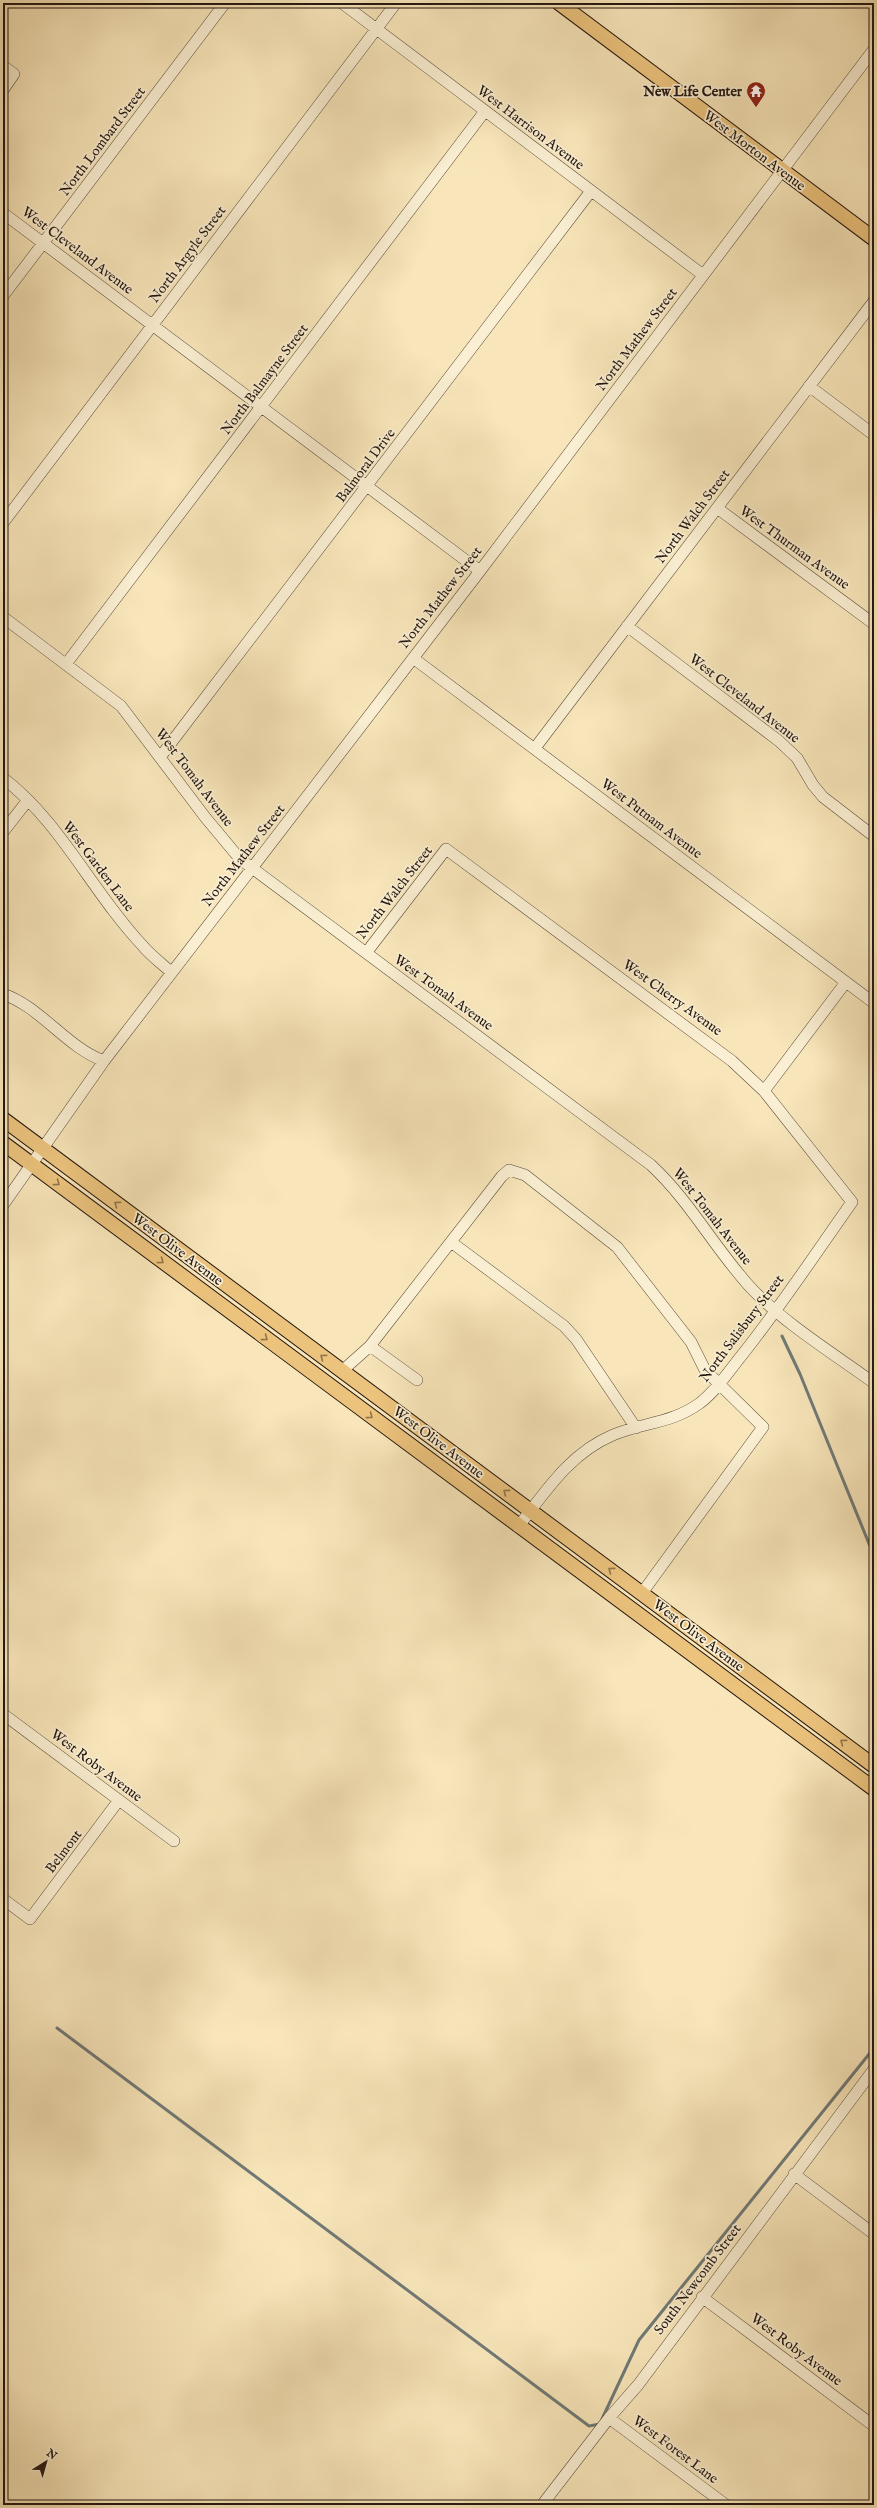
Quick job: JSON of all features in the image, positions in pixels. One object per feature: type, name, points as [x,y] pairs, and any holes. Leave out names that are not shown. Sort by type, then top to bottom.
[{"type":"main road","name":"West Morton Avenue","points":[[559,3],[874,239]]},
{"type":"main road","name":"West Olive Avenue","points":[[3,1119],[874,1766]]},
{"type":"main road","name":"West Olive Avenue","points":[[3,1143],[518,1527],[874,1789]]},
{"type":"street","name":"North Lombard Street","points":[[3,296],[225,3]]},
{"type":"street","name":"West Harrison Avenue","points":[[342,3],[703,275]]},
{"type":"street","name":"North Argyle Street","points":[[3,523],[396,3]]},
{"type":"street","name":"North Mathew Street","points":[[3,1205],[32,1166],[104,1061],[171,972],[252,869],[480,571],[781,170],[874,49]]},
{"type":"street","points":[[3,66],[14,74],[3,90]]},
{"type":"street","name":"North Balmayne Street","points":[[66,664],[485,111]]},
{"type":"street","name":"Balmoral Drive","points":[[161,756],[591,191]]},
{"type":"street","name":"West Cleveland Avenue","points":[[3,213],[480,571]]},
{"type":"street","name":"North Walch Street","points":[[534,748],[874,301]]},
{"type":"street","points":[[809,386],[874,435]]},
{"type":"street","name":"West Thurman Avenue","points":[[717,508],[874,624]]},
{"type":"street","name":"West Tomah Avenue","points":[[3,617],[121,706],[161,756],[223,840],[252,869],[651,1164],[683,1198],[748,1284],[776,1310],[874,1383]]},
{"type":"street","name":"West Cleveland Avenue","points":[[627,626],[783,744],[797,758],[813,785],[823,797],[872,832]]},
{"type":"street","name":"West Putnam Avenue","points":[[413,658],[874,1003]]},
{"type":"street","name":"West Garden Lane","points":[[3,778],[28,800],[48,822],[136,938],[171,972]]},
{"type":"street","points":[[3,832],[28,800]]},
{"type":"street","name":"North Walch Street","points":[[366,953],[446,849]]},
{"type":"street","name":"West Cherry Avenue","points":[[446,849],[722,1052],[764,1091],[852,1202]]},
{"type":"street","points":[[764,1091],[846,982]]},
{"type":"street","points":[[3,994],[19,1001],[85,1053],[104,1061]]},
{"type":"street","points":[[342,1370],[370,1346],[502,1176],[509,1170],[524,1175],[617,1246],[691,1342],[705,1370],[718,1385],[763,1427],[642,1593]]},
{"type":"street","name":"North Salisbury Street","points":[[518,1527],[562,1471],[577,1456],[605,1439],[636,1428],[664,1422],[684,1413],[701,1402],[718,1385],[766,1326],[852,1202]]},
{"type":"street","points":[[451,1242],[564,1326],[576,1339],[636,1428]]},
{"type":"street","points":[[370,1346],[417,1380]]},
{"type":"street","name":"West Roby Avenue","points":[[3,1714],[174,1841]]},
{"type":"street","name":"Belmont","points":[[3,1899],[30,1919],[119,1800]]},
{"type":"street","name":"South Newcomb Street","points":[[542,2505],[609,2418],[638,2385],[702,2296],[874,2068]]},
{"type":"street","points":[[794,2174],[874,2234]]},
{"type":"street","name":"West Roby Avenue","points":[[702,2296],[874,2426]]},
{"type":"street","name":"West Forest Lane","points":[[609,2418],[726,2505]]},
{"type":"waterway","points":[[782,1336],[800,1374],[874,1556]]},
{"type":"waterway","points":[[57,2028],[589,2426],[600,2424]]},
{"type":"waterway","points":[[602,2419],[639,2340],[874,2048]]},
{"type":"place","name":"New Life Center","points":[[756,108]]}]
